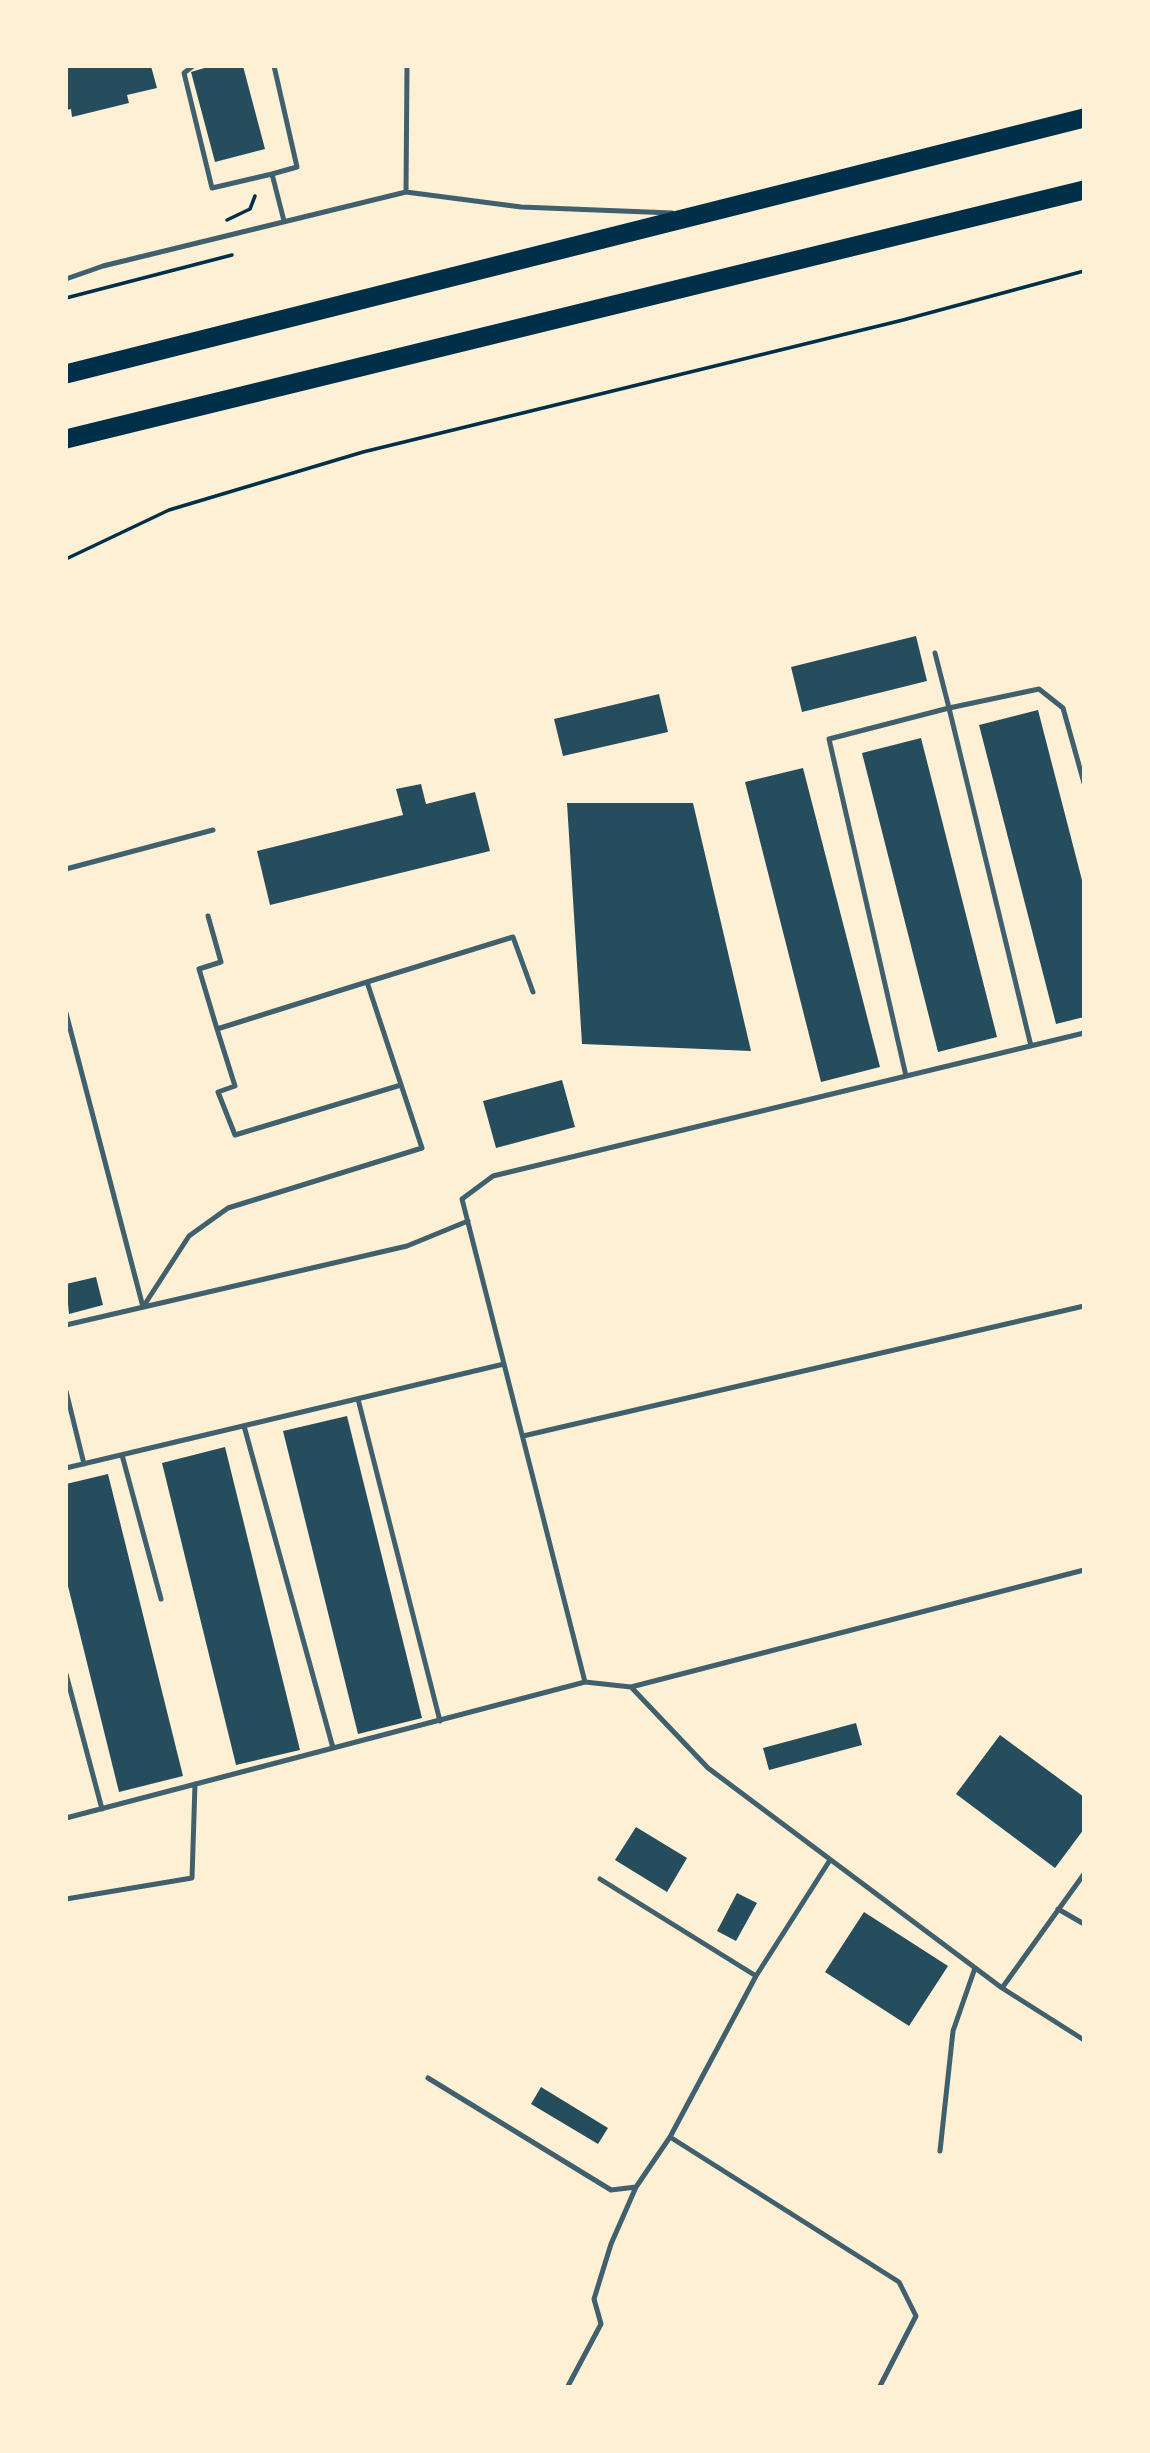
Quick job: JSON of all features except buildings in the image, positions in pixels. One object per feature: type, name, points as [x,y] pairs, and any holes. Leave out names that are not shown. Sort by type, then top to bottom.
[{"type":"highway","points":[[66,374],[707,213],[932,153],[1083,118]]},
{"type":"highway","points":[[66,439],[1083,190]]},
{"type":"lane","points":[[193,66],[184,70],[212,188],[296,167],[274,66]]},
{"type":"lane","points":[[406,192],[407,66]]},
{"type":"lane","points":[[272,174],[284,221]]},
{"type":"lane","points":[[66,279],[103,266],[406,192],[544,209],[707,213]]},
{"type":"lane","points":[[935,653],[1031,1046]]},
{"type":"lane","points":[[906,1076],[830,739],[948,708],[1039,689],[1063,708],[1083,783]]},
{"type":"lane","points":[[66,869],[213,830]]},
{"type":"lane","points":[[208,916],[221,962],[199,969],[235,1086],[218,1093],[235,1135],[401,1086]]},
{"type":"lane","points":[[217,1029],[513,937],[533,992]]},
{"type":"lane","points":[[143,1307],[189,1236],[228,1208],[422,1149],[367,982]]},
{"type":"lane","points":[[66,1013],[143,1307]]},
{"type":"lane","points":[[586,1682],[462,1199],[493,1175],[1083,1033]]},
{"type":"lane","points":[[66,1325],[407,1246],[468,1221]]},
{"type":"lane","points":[[523,1436],[1083,1306]]},
{"type":"lane","points":[[66,1468],[504,1364]]},
{"type":"lane","points":[[66,1391],[84,1464]]},
{"type":"lane","points":[[358,1399],[440,1721]]},
{"type":"lane","points":[[244,1426],[332,1748]]},
{"type":"lane","points":[[122,1455],[161,1599]]},
{"type":"lane","points":[[66,1818],[586,1682],[631,1687],[1083,1570]]},
{"type":"lane","points":[[66,1674],[102,1809]]},
{"type":"lane","points":[[631,1687],[708,1768],[1002,1988],[1083,2040]]},
{"type":"lane","points":[[66,1899],[192,1878],[195,1784]]},
{"type":"lane","points":[[568,2386],[601,2324],[594,2299],[611,2244],[636,2187],[670,2137],[756,1976],[830,1860]]},
{"type":"lane","points":[[1002,1988],[1083,1874]]},
{"type":"lane","points":[[600,1879],[756,1976]]},
{"type":"lane","points":[[1058,1909],[1083,1924]]},
{"type":"lane","points":[[940,2151],[953,2031],[975,1968]]},
{"type":"lane","points":[[428,2078],[611,2190],[636,2187]]},
{"type":"lane","points":[[670,2137],[899,2282],[916,2316],[880,2386]]},
{"type":"path","points":[[223,222],[250,209],[255,196]]},
{"type":"path","points":[[66,298],[232,255]]},
{"type":"path","points":[[66,559],[169,510],[363,452],[903,320],[1083,271]]}]
